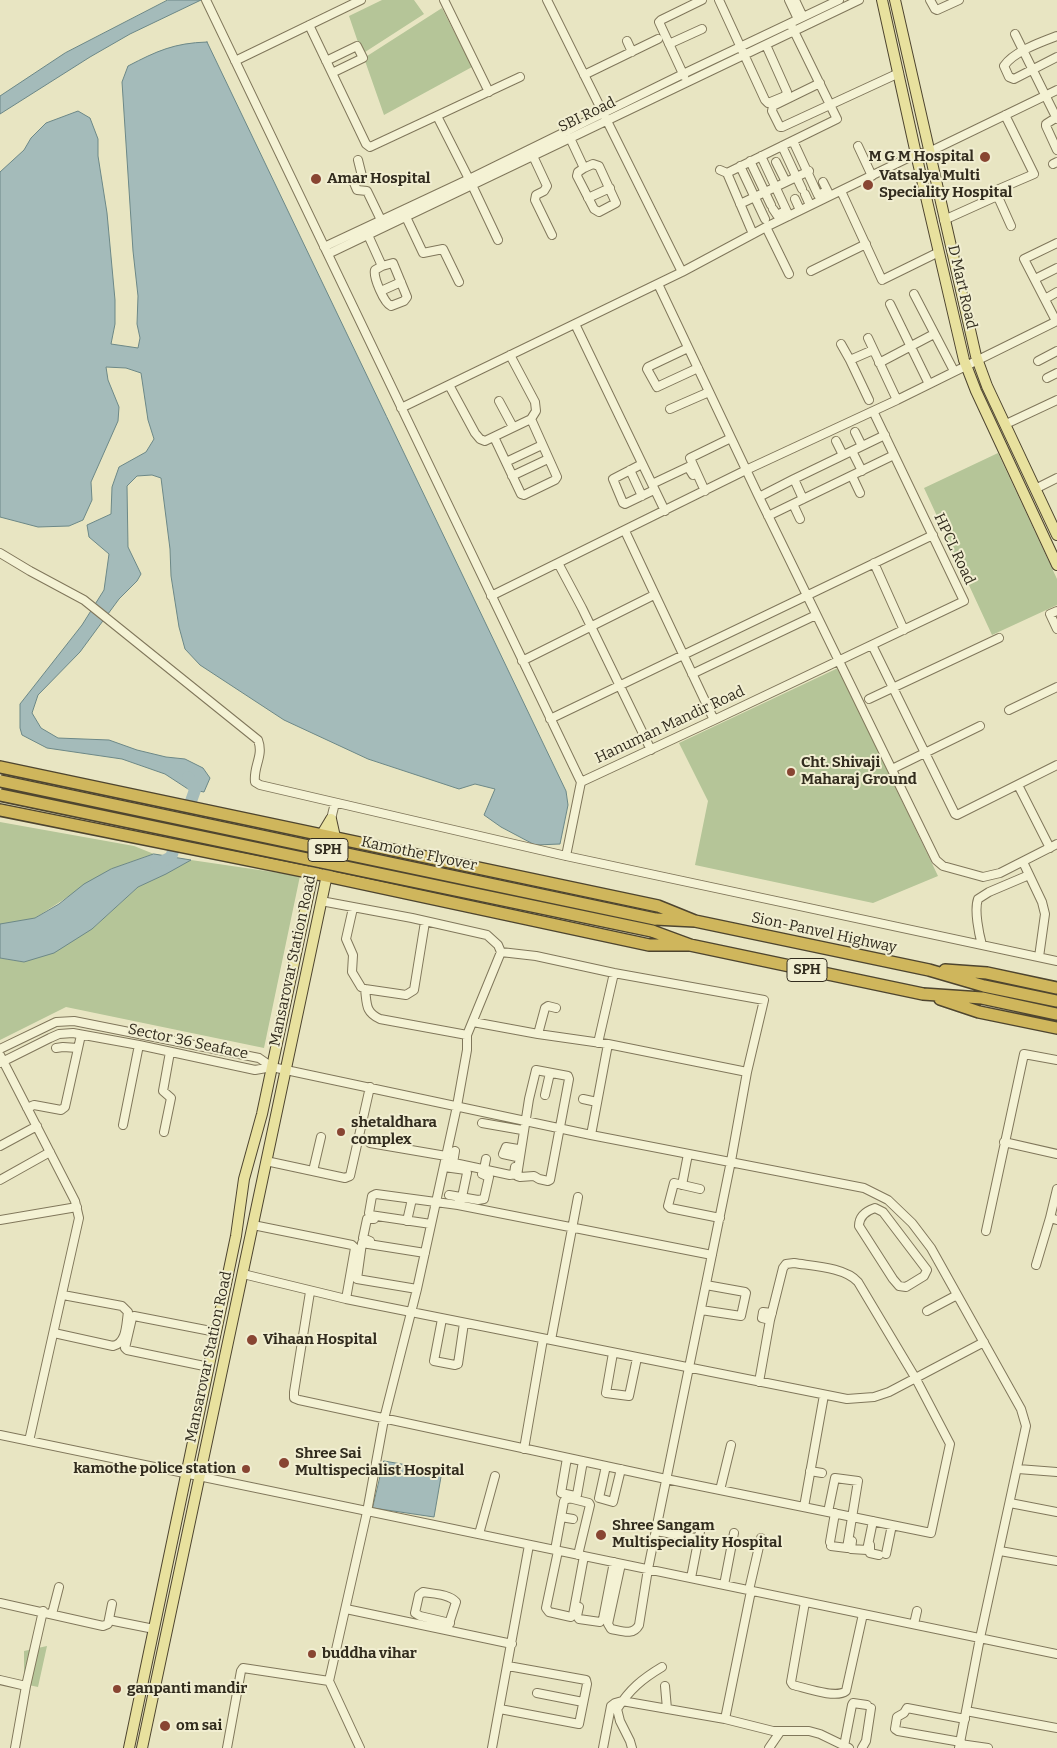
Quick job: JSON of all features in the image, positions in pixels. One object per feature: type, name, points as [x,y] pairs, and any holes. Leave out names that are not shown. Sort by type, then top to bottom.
[{"type":"highway","points":[[0,767],[658,906],[696,921]]},
{"type":"highway","name":"Kamothe Flyover","points":[[0,781],[655,919]]},
{"type":"highway","name":"Kamothe Flyover","points":[[0,795],[652,931],[690,945]]},
{"type":"highway","points":[[0,810],[313,873],[649,945],[690,945]]},
{"type":"highway","name":"Sion-Panvel Highway","points":[[655,919],[696,921],[929,970],[984,986],[1057,1002]]},
{"type":"highway","name":"SPH","points":[[690,945],[924,994],[982,998],[1057,1014]]},
{"type":"highway","points":[[929,970],[987,973],[1057,988]]},
{"type":"highway","points":[[924,994],[979,1012],[1057,1028]]},
{"type":"main road","name":"D Mart Road","points":[[882,0],[966,366],[1057,565]]},
{"type":"main road","name":"D Mart Road","points":[[897,1],[971,339],[1014,444],[1057,536]]},
{"type":"main road","name":"Mansarovar Station Road","points":[[129,1748],[236,1236],[244,1179],[262,1114],[322,834],[331,819]]},
{"type":"main road","name":"Mansarovar Station Road","points":[[142,1748],[335,837],[331,819]]},
{"type":"main road","points":[[151,1642],[164,1644]]},
{"type":"street","points":[[206,0],[580,782],[566,856]]},
{"type":"street","points":[[235,61],[361,0]]},
{"type":"street","points":[[444,0],[489,92]]},
{"type":"street","points":[[547,0],[682,272]]},
{"type":"street","points":[[687,82],[660,21],[702,0]]},
{"type":"street","points":[[719,0],[765,100],[770,103],[785,96],[788,92],[766,45]]},
{"type":"street","points":[[789,0],[801,18]]},
{"type":"street","points":[[795,0],[801,18]]},
{"type":"street","name":"SBI Road","points":[[326,250],[381,220],[533,156],[570,138],[683,74],[742,51],[766,45],[792,27],[801,18],[839,0]]},
{"type":"street","name":"SBI Road","points":[[326,250],[368,235],[471,182],[605,117],[687,82],[742,51],[792,27],[830,14],[859,0]]},
{"type":"street","points":[[930,0],[937,10],[959,0]]},
{"type":"street","points":[[826,6],[830,14]]},
{"type":"street","points":[[309,25],[366,144],[370,147],[520,77]]},
{"type":"street","points":[[753,234],[724,171],[740,166],[837,119],[792,27]]},
{"type":"street","points":[[669,44],[702,29]]},
{"type":"street","points":[[1015,34],[1057,118],[1046,124],[1057,150]]},
{"type":"street","points":[[1057,36],[1024,51],[1004,64],[1004,66],[1009,77],[1014,79],[1057,57]]},
{"type":"street","points":[[584,75],[658,39]]},
{"type":"street","points":[[627,41],[632,52]]},
{"type":"street","points":[[326,61],[357,46],[363,58],[332,73]]},
{"type":"street","points":[[335,57],[341,69]]},
{"type":"street","points":[[820,84],[773,106],[772,111],[779,126],[782,127],[898,73]]},
{"type":"street","points":[[401,408],[682,272],[753,234],[765,223],[788,212],[802,201],[841,191],[916,154],[929,152],[1057,90]]},
{"type":"street","points":[[999,189],[1034,174],[1005,115]]},
{"type":"street","points":[[438,116],[498,240]]},
{"type":"street","points":[[570,138],[584,168]]},
{"type":"street","points":[[793,141],[818,195],[828,194]]},
{"type":"street","points":[[782,146],[796,177],[802,201]]},
{"type":"street","points":[[858,146],[872,176]]},
{"type":"street","points":[[533,156],[547,186],[544,191],[536,195],[536,200],[552,234]]},
{"type":"street","points":[[761,156],[788,212]]},
{"type":"street","points":[[358,160],[362,176],[354,185],[357,190],[368,191],[381,220]]},
{"type":"street","points":[[750,161],[777,215],[788,212]]},
{"type":"street","points":[[776,162],[786,182]]},
{"type":"street","points":[[596,164],[610,188],[616,203],[599,212],[596,211],[577,176],[578,172],[584,168],[596,164]]},
{"type":"street","points":[[740,166],[789,274]]},
{"type":"street","points":[[740,204],[808,172]]},
{"type":"street","points":[[823,182],[828,194]]},
{"type":"street","points":[[588,198],[610,188]]},
{"type":"street","points":[[841,191],[882,280],[939,252]]},
{"type":"street","points":[[944,220],[995,196],[998,197],[1011,226]]},
{"type":"street","points":[[406,217],[423,252],[443,249],[459,282]]},
{"type":"street","points":[[368,235],[382,266]]},
{"type":"street","points":[[491,596],[746,470],[896,400],[1057,321],[1024,259],[1057,243]]},
{"type":"street","points":[[811,272],[866,244]]},
{"type":"street","points":[[393,263],[406,298],[391,306],[386,303],[374,272],[382,266],[393,263]]},
{"type":"street","points":[[1035,279],[1057,268]]},
{"type":"street","points":[[381,291],[401,282]]},
{"type":"street","points":[[658,284],[758,497],[936,860],[943,866],[983,877],[1000,873],[1054,846],[1018,786]]},
{"type":"street","points":[[1045,299],[1057,292]]},
{"type":"street","points":[[914,294],[954,371]]},
{"type":"street","points":[[890,304],[929,384]]},
{"type":"street","points":[[575,324],[665,511]]},
{"type":"street","points":[[880,363],[934,334]]},
{"type":"street","points":[[868,338],[896,400]]},
{"type":"street","points":[[841,344],[869,400]]},
{"type":"street","points":[[688,348],[647,369],[657,387],[698,368]]},
{"type":"street","points":[[850,360],[873,350]]},
{"type":"street","points":[[1038,360],[1057,352]]},
{"type":"street","points":[[449,385],[480,439],[485,441],[513,428],[530,419],[536,411],[535,402],[510,355]]},
{"type":"street","points":[[1047,378],[1057,374]]},
{"type":"street","points":[[670,409],[709,392]]},
{"type":"street","points":[[1006,424],[1057,400]]},
{"type":"street","points":[[499,401],[513,428]]},
{"type":"street","name":"HPCL Road","points":[[839,661],[964,601],[873,411]]},
{"type":"street","points":[[494,437],[521,494],[524,495],[555,480],[557,477],[530,419]]},
{"type":"street","points":[[855,432],[862,446]]},
{"type":"street","points":[[758,497],[885,435]]},
{"type":"street","points":[[703,491],[690,458],[731,438]]},
{"type":"street","points":[[836,441],[842,455]]},
{"type":"street","points":[[506,462],[542,444]]},
{"type":"street","points":[[1003,449],[1014,444]]},
{"type":"street","points":[[852,451],[862,471]]},
{"type":"street","points":[[768,516],[894,455]]},
{"type":"street","points":[[512,476],[548,459]]},
{"type":"street","points":[[642,464],[613,479],[625,504],[642,496],[653,487],[688,466],[703,491]]},
{"type":"street","points":[[630,470],[642,496]]},
{"type":"street","points":[[852,476],[860,493]]},
{"type":"street","points":[[1035,489],[1057,478]]},
{"type":"street","points":[[794,479],[803,499]]},
{"type":"street","points":[[793,504],[800,519]]},
{"type":"street","points":[[625,531],[714,720]]},
{"type":"street","points":[[550,719],[932,535]]},
{"type":"street","points":[[0,553],[84,600],[258,740],[261,748],[254,777],[255,782],[260,785],[566,856],[1057,961]]},
{"type":"street","points":[[558,563],[651,750]]},
{"type":"street","points":[[874,563],[904,630]]},
{"type":"street","points":[[522,660],[654,595]]},
{"type":"street","points":[[1057,611],[1050,614],[1057,629]]},
{"type":"street","points":[[692,674],[816,615]]},
{"type":"street","points":[[868,699],[999,638]]},
{"type":"street","points":[[872,645],[955,814],[959,814],[1018,786],[1057,765]]},
{"type":"street","name":"Hanuman Mandir Road","points":[[580,782],[839,661]]},
{"type":"street","points":[[1009,710],[1057,687]]},
{"type":"street","points":[[892,769],[980,726]]},
{"type":"street","points":[[331,819],[336,803]]},
{"type":"street","points":[[1023,862],[1042,902],[1045,914],[1038,957]]},
{"type":"street","points":[[982,945],[976,906],[978,899],[989,892],[1029,875]]},
{"type":"street","points":[[321,901],[487,936],[498,946],[501,952],[467,1035],[467,1050],[447,1162],[436,1202],[412,1313],[384,1419],[367,1512],[329,1681],[360,1748]]},
{"type":"street","points":[[354,908],[346,940],[353,955],[352,972],[361,987],[365,989],[406,995],[414,990],[425,922]]},
{"type":"street","points":[[501,952],[536,956],[614,973],[764,1000],[747,1072],[720,1218],[648,1569],[639,1625],[636,1630],[630,1633],[611,1629],[608,1624],[618,1563]]},
{"type":"street","points":[[598,1043],[614,973]]},
{"type":"street","points":[[365,989],[367,1006],[371,1014],[380,1019],[467,1035]]},
{"type":"street","points":[[538,1034],[545,1008],[548,1006],[556,1008]]},
{"type":"street","name":"Sector 36 Seaface","points":[[0,1049],[50,1024],[74,1021],[259,1058],[272,1067]]},
{"type":"street","points":[[473,1022],[608,1044],[747,1072]]},
{"type":"street","name":"Sector 36 Seaface","points":[[1,1059],[59,1034],[66,1033],[138,1045],[256,1070],[272,1067]]},
{"type":"street","points":[[27,1108],[34,1105],[61,1110],[65,1107],[81,1035]]},
{"type":"street","points":[[591,1135],[608,1044]]},
{"type":"street","points":[[123,1125],[138,1045]]},
{"type":"street","points":[[56,1048],[78,1048]]},
{"type":"street","points":[[164,1132],[170,1098],[163,1092],[170,1052]]},
{"type":"street","points":[[986,1231],[1024,1054],[1057,1060]]},
{"type":"street","points":[[1,1059],[77,1207],[79,1218],[78,1230],[29,1441]]},
{"type":"street","points":[[272,1067],[591,1135],[864,1188],[888,1200],[920,1234],[941,1267],[984,1342],[1024,1417],[1026,1426],[980,1638],[960,1745]]},
{"type":"street","points":[[534,1071],[550,1073],[568,1076],[569,1079],[550,1180],[539,1179],[534,1176],[520,1177],[517,1176],[517,1173],[534,1071]]},
{"type":"street","points":[[545,1095],[550,1073]]},
{"type":"street","points":[[266,1162],[345,1178],[350,1176],[370,1087]]},
{"type":"street","points":[[583,1099],[597,1102]]},
{"type":"street","points":[[491,1128],[494,1114]]},
{"type":"street","points":[[370,1143],[510,1175],[514,1174],[525,1121]]},
{"type":"street","points":[[482,1122],[491,1128],[522,1130]]},
{"type":"street","points":[[0,1141],[36,1124]]},
{"type":"street","points":[[0,1146],[36,1124]]},
{"type":"street","points":[[313,1171],[321,1137]]},
{"type":"street","points":[[1004,1142],[1057,1154]]},
{"type":"street","points":[[447,1162],[455,1151]]},
{"type":"street","points":[[0,1180],[50,1152]]},
{"type":"street","points":[[682,1185],[688,1154]]},
{"type":"street","points":[[484,1169],[486,1159]]},
{"type":"street","points":[[447,1162],[466,1170],[461,1202]]},
{"type":"street","points":[[431,1226],[407,1220],[370,1215],[372,1196],[376,1194],[436,1202],[461,1202],[485,1198],[489,1175],[470,1172]]},
{"type":"street","points":[[700,1189],[674,1184],[668,1206],[720,1218]]},
{"type":"street","points":[[1036,1265],[1053,1219],[1057,1189]]},
{"type":"street","points":[[449,1195],[461,1202],[572,1228],[712,1256]]},
{"type":"street","points":[[524,1449],[578,1197]]},
{"type":"street","points":[[407,1220],[412,1199]]},
{"type":"street","points":[[883,1212],[888,1200]]},
{"type":"street","points":[[0,1220],[77,1207]]},
{"type":"street","points":[[876,1208],[883,1212],[927,1270],[924,1276],[906,1288],[899,1286],[893,1279],[859,1226],[864,1213],[876,1208]]},
{"type":"street","points":[[426,1252],[364,1240],[367,1219],[431,1226]]},
{"type":"street","points":[[253,1225],[352,1245],[355,1248],[346,1299]]},
{"type":"street","points":[[417,1290],[356,1278],[362,1243],[426,1252]]},
{"type":"street","points":[[310,1292],[294,1398],[584,1462],[931,1532],[950,1449],[948,1439],[916,1379],[853,1276],[845,1272],[794,1263],[786,1264],[782,1268],[759,1382]]},
{"type":"street","points":[[920,1282],[941,1267]]},
{"type":"street","points":[[226,1281],[242,1279],[847,1399],[874,1397],[889,1392],[984,1342]]},
{"type":"street","points":[[701,1310],[740,1318],[743,1309],[745,1292],[706,1285]]},
{"type":"street","points":[[54,1333],[113,1346],[118,1345],[123,1340],[128,1312],[126,1308],[63,1295]]},
{"type":"street","points":[[927,1311],[957,1295]]},
{"type":"street","points":[[209,1367],[127,1350],[132,1318],[134,1316],[216,1332]]},
{"type":"street","points":[[442,1319],[434,1361],[455,1366],[458,1364],[464,1323]]},
{"type":"street","points":[[613,1353],[606,1393],[629,1396],[637,1358]]},
{"type":"street","points":[[804,1507],[824,1395]]},
{"type":"street","points":[[0,1435],[1057,1654]]},
{"type":"street","points":[[720,1490],[731,1445]]},
{"type":"street","points":[[567,1458],[561,1493],[576,1495],[584,1462]]},
{"type":"street","points":[[579,1494],[584,1462]]},
{"type":"street","points":[[606,1466],[599,1498],[613,1502],[621,1469]]},
{"type":"street","points":[[1018,1469],[1057,1472]]},
{"type":"street","points":[[810,1471],[822,1473]]},
{"type":"street","points":[[479,1534],[495,1476]]},
{"type":"street","points":[[833,1476],[830,1512],[831,1544],[847,1548],[854,1517]]},
{"type":"street","points":[[830,1512],[834,1478],[858,1481],[851,1549],[867,1550],[874,1521]]},
{"type":"street","points":[[569,1498],[589,1503],[590,1505],[573,1615],[571,1617],[549,1612],[546,1608],[561,1517],[564,1501],[569,1498]]},
{"type":"street","points":[[1010,1503],[1057,1512]]},
{"type":"street","points":[[561,1517],[573,1519]]},
{"type":"street","points":[[874,1521],[870,1553],[883,1555],[892,1525]]},
{"type":"street","points":[[700,1526],[689,1578],[695,1538],[700,1526]]},
{"type":"street","points":[[656,1531],[695,1538]]},
{"type":"street","points":[[722,1585],[733,1534]]},
{"type":"street","points":[[725,1719],[760,1538]]},
{"type":"street","points":[[492,1748],[529,1545]]},
{"type":"street","points":[[1000,1550],[1056,1558]]},
{"type":"street","points":[[583,1556],[577,1616],[580,1619],[589,1621],[599,1623],[602,1619],[618,1563]]},
{"type":"street","points":[[52,1614],[59,1587]]},
{"type":"street","points":[[449,1626],[456,1602],[453,1598],[423,1592],[419,1595],[416,1613],[420,1616],[449,1626],[512,1644]]},
{"type":"street","points":[[806,1602],[791,1682],[793,1685],[835,1695],[846,1691],[863,1614]]},
{"type":"street","points":[[0,1603],[43,1611],[103,1626],[108,1624],[112,1604]]},
{"type":"street","points":[[346,1609],[449,1626]]},
{"type":"street","points":[[15,1748],[26,1686],[43,1611]]},
{"type":"street","points":[[914,1624],[917,1611]]},
{"type":"street","points":[[109,1620],[154,1629]]},
{"type":"street","points":[[500,1710],[576,1725],[579,1724],[584,1702],[586,1680],[508,1666]]},
{"type":"street","points":[[632,1748],[620,1721],[617,1709],[628,1693],[662,1667]]},
{"type":"street","points":[[227,1748],[243,1668],[329,1681]]},
{"type":"street","points":[[0,1680],[26,1686]]},
{"type":"street","points":[[665,1686],[667,1708]]},
{"type":"street","points":[[537,1693],[584,1702]]},
{"type":"street","points":[[603,1748],[612,1706],[622,1701],[725,1719],[780,1732],[808,1731],[820,1734],[846,1747],[853,1703],[869,1706],[866,1741],[862,1748]]},
{"type":"street","points":[[988,1748],[960,1745],[898,1731],[895,1728],[897,1717],[908,1708],[1057,1728]]},
{"type":"street","points":[[769,1748],[780,1732]]},
{"type":"green space","points":[[382,0],[414,0],[424,14],[362,54],[349,16]]},
{"type":"green space","points":[[442,8],[472,67],[384,115],[364,58]]},
{"type":"green space","points":[[998,453],[1057,579],[1057,605],[992,635],[924,488]]},
{"type":"green space","name":"Cht. Shivaji Maharaj Ground","points":[[838,668],[938,876],[873,903],[695,865],[708,801],[679,743]]},
{"type":"green space","points":[[0,822],[134,846],[154,854],[111,869],[35,918],[2,925],[0,924]]},
{"type":"green space","points":[[191,860],[300,876],[264,1048],[66,1007],[0,1040],[0,958],[24,962],[92,929],[138,887]]},
{"type":"green space","points":[[47,1646],[38,1687],[19,1683],[24,1678],[24,1651]]},
{"type":"water","points":[[168,0],[201,0],[130,34],[0,114],[0,96],[65,53]]},
{"type":"water","points":[[207,42],[566,791],[568,805],[560,844],[535,845],[501,827],[484,815],[495,789],[475,784],[459,789],[368,759],[284,720],[200,665],[185,649],[179,627],[171,576],[170,549],[161,478],[152,475],[137,476],[127,486],[128,547],[141,574],[137,581],[119,599],[80,652],[38,695],[32,713],[41,728],[58,738],[109,740],[137,750],[166,757],[185,759],[203,768],[210,778],[204,792],[188,789],[165,774],[122,759],[47,748],[22,735],[20,728],[20,704],[82,625],[104,590],[109,554],[89,537],[87,525],[111,514],[112,487],[119,467],[146,452],[154,439],[148,420],[141,373],[126,368],[106,367],[108,380],[119,407],[118,421],[91,482],[92,500],[83,520],[69,526],[38,527],[0,517],[0,172],[24,150],[31,138],[46,123],[78,111],[90,118],[98,139],[98,156],[107,213],[115,300],[115,324],[111,344],[138,348],[140,338],[137,324],[138,296],[133,251],[122,82],[128,66],[148,56],[175,46]]},
{"type":"water","points":[[154,854],[191,860],[138,887],[92,929],[54,953],[24,962],[0,958],[0,924],[35,918],[59,904],[84,884],[111,869]]},
{"type":"water","points":[[384,1461],[442,1471],[434,1517],[373,1508]]},
{"type":"waterway","points":[[156,865],[171,857],[195,790],[188,777]]},
{"type":"place","name":"M G M Hospital","points":[[985,157]]},
{"type":"place","name":"Amar Hospital","points":[[316,179]]},
{"type":"place","name":"Vatsalya Multi Speciality Hospital","points":[[868,185]]},
{"type":"place","name":"Cht. Shivaji Maharaj Ground","points":[[791,772]]},
{"type":"place","name":"shetaldhara complex","points":[[341,1132]]},
{"type":"place","name":"Vihaan Hospital","points":[[252,1340]]},
{"type":"place","name":"Shree Sai Multispecialist Hospital","points":[[284,1463]]},
{"type":"place","name":"kamothe police station","points":[[246,1469]]},
{"type":"place","name":"Shree Sangam Multispeciality Hospital","points":[[601,1535]]},
{"type":"place","name":"buddha vihar","points":[[312,1654]]},
{"type":"place","name":"ganpanti mandir","points":[[117,1689]]},
{"type":"place","name":"om sai","points":[[165,1726]]}]
